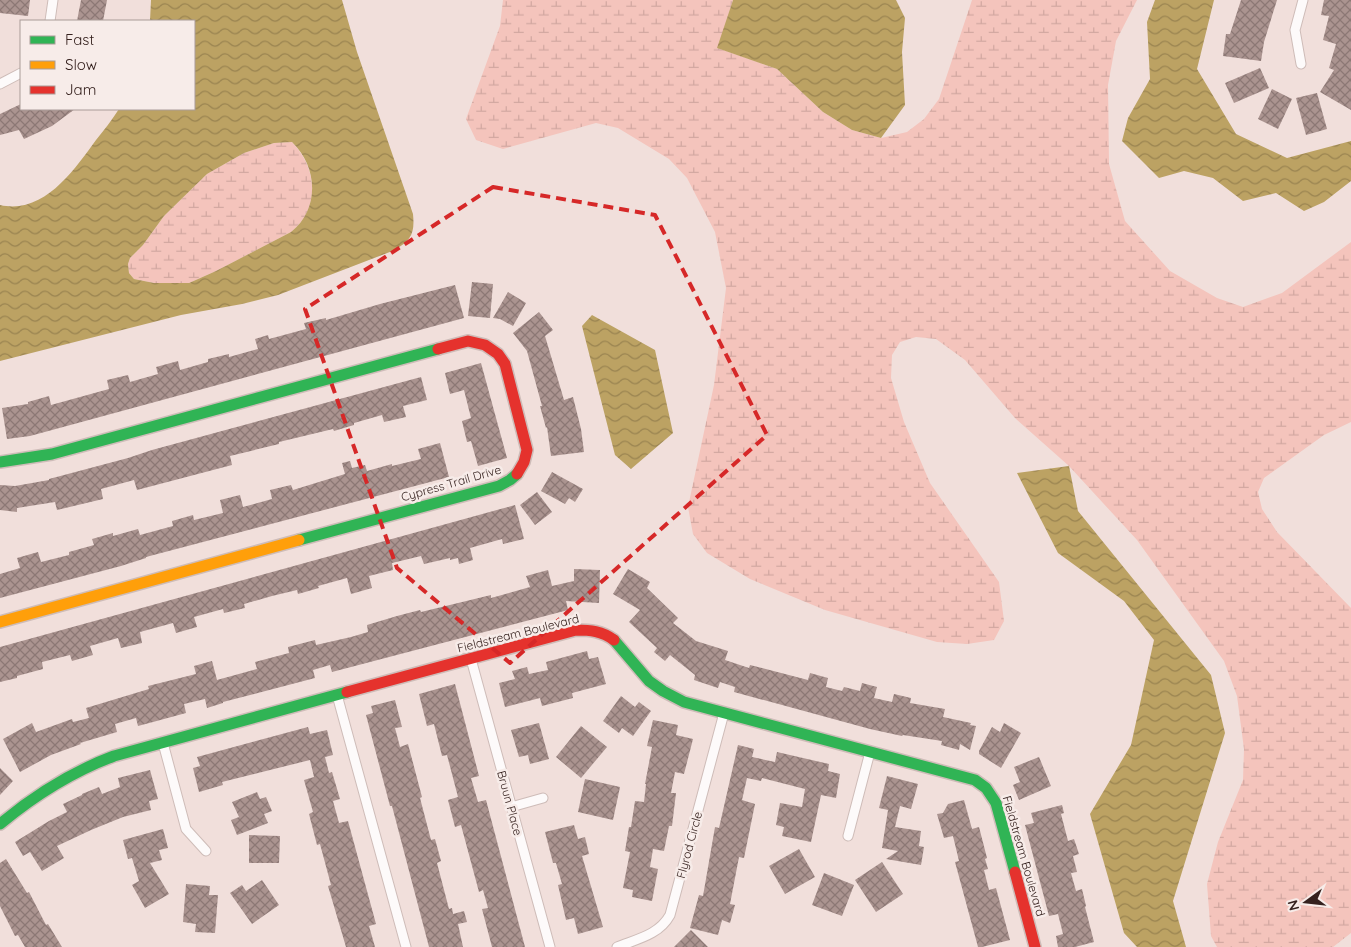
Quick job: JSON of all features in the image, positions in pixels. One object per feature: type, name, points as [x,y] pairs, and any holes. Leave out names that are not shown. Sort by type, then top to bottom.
[{"type":"street","points":[[50,20],[53,0]]},
{"type":"street","points":[[1301,64],[1295,30],[1303,0]]},
{"type":"street","points":[[0,84],[20,74]]},
{"type":"street","name":"Cypress Trail Drive","points":[[0,462],[52,454],[468,341],[488,346],[503,360],[509,376],[527,450],[526,460],[518,474],[499,486],[0,622]]},
{"type":"street","name":"Fieldstream Boulevard","points":[[0,824],[38,794],[99,761],[576,630],[586,629],[607,634],[616,641],[641,673],[668,694],[692,705],[971,778],[980,782],[990,791],[996,803],[1035,947]]},
{"type":"street","name":"Bruun Place","points":[[471,659],[550,947]]},
{"type":"street","points":[[337,695],[406,947]]},
{"type":"street","name":"Flyrod Circle","points":[[617,947],[654,932],[664,924],[670,915],[724,713]]},
{"type":"street","points":[[163,743],[186,829],[206,851]]},
{"type":"street","points":[[848,836],[870,752]]},
{"type":"street","points":[[511,807],[543,798]]},
{"type":"highlighted area","points":[[493,187],[655,215],[767,435],[510,663],[397,568],[305,309]]},
{"type":"green space","points":[[503,0],[733,0],[718,48],[777,69],[823,112],[852,130],[881,138],[907,132],[924,119],[939,99],[972,0],[1137,0],[1116,41],[1108,85],[1109,164],[1125,221],[1170,271],[1217,298],[1243,307],[1282,293],[1351,242],[1351,422],[1324,435],[1264,478],[1258,492],[1262,509],[1277,532],[1351,608],[1351,933],[1333,947],[1217,947],[1211,936],[1207,884],[1218,842],[1243,780],[1244,749],[1237,696],[1224,661],[1137,540],[1069,466],[1015,418],[965,360],[936,339],[916,337],[900,342],[892,355],[891,378],[904,422],[930,483],[999,582],[1004,621],[994,640],[967,644],[937,642],[825,610],[750,579],[707,553],[693,534],[688,507],[714,385],[726,288],[715,232],[687,178],[669,159],[618,128],[596,123],[503,149],[476,140],[466,119],[500,26]]},
{"type":"green space","points":[[292,142],[307,164],[312,188],[311,200],[307,211],[301,222],[291,232],[189,283],[154,283],[134,279],[129,273],[128,264],[130,258],[143,245],[164,216],[207,174],[244,153],[274,143]]},
{"type":"water","points":[[151,0],[342,0],[357,52],[413,214],[411,236],[395,250],[278,295],[242,304],[181,315],[0,361],[0,205],[16,206],[30,203],[44,197],[56,188],[78,164],[118,110],[195,110],[195,20],[150,20]],"holes":[[[292,142],[301,152],[311,175],[311,200],[307,212],[291,232],[189,283],[154,283],[134,279],[129,273],[128,264],[130,258],[143,245],[164,216],[207,174],[244,153],[274,143]]]},
{"type":"water","points":[[733,0],[896,0],[905,18],[902,52],[905,105],[881,138],[852,130],[823,112],[777,69],[717,48]]},
{"type":"water","points":[[1155,0],[1214,0],[1197,69],[1236,134],[1287,158],[1351,141],[1351,181],[1324,202],[1304,211],[1276,193],[1243,201],[1213,178],[1184,171],[1159,178],[1122,141],[1128,118],[1150,79],[1147,22]]},
{"type":"water","points":[[592,315],[655,350],[673,433],[631,469],[615,455],[582,326]]},
{"type":"water","points":[[1069,466],[1078,511],[1211,675],[1225,733],[1173,901],[1186,947],[1137,947],[1124,933],[1090,814],[1131,745],[1154,640],[1124,601],[1058,553],[1017,473]]},
{"type":"building","points":[[0,0],[30,0],[28,16],[0,13]]},
{"type":"building","points":[[81,0],[107,0],[103,20],[77,20]]},
{"type":"building","points":[[1241,0],[1277,0],[1264,42],[1261,61],[1223,56],[1226,34],[1230,34]]},
{"type":"building","points":[[1324,0],[1351,0],[1351,110],[1320,92],[1334,70],[1329,68],[1336,44],[1323,40],[1329,16],[1321,15]]},
{"type":"building","points":[[1260,68],[1269,88],[1234,103],[1225,83]]},
{"type":"building","points":[[1272,89],[1292,99],[1278,129],[1258,119]]},
{"type":"building","points":[[1317,93],[1327,129],[1306,135],[1296,98]]},
{"type":"building","points":[[20,104],[20,110],[74,110],[52,126],[24,139],[19,130],[0,135],[0,114]]},
{"type":"building","points":[[472,282],[493,284],[490,318],[468,316]]},
{"type":"building","points":[[455,285],[464,318],[30,436],[7,439],[2,408],[28,404],[28,402],[49,396],[51,405],[109,389],[107,380],[128,375],[130,382],[158,374],[156,367],[178,361],[180,370],[208,362],[208,359],[229,354],[229,357],[258,349],[255,339],[268,335],[269,339],[306,329],[304,323],[326,318],[326,320]]},
{"type":"building","points":[[508,292],[526,303],[513,326],[500,319],[493,318]]},
{"type":"building","points":[[539,312],[553,330],[545,336],[564,400],[573,397],[581,429],[584,452],[551,456],[547,427],[527,351],[513,333]]},
{"type":"building","points":[[481,363],[507,458],[478,466],[471,441],[467,442],[462,421],[471,418],[464,390],[450,394],[445,373]]},
{"type":"building","points":[[421,377],[427,400],[403,406],[406,417],[384,422],[382,415],[334,431],[333,429],[279,442],[279,444],[230,456],[232,465],[137,490],[134,480],[101,489],[103,499],[57,510],[55,502],[17,508],[17,512],[0,510],[0,485],[15,486],[49,480]]},
{"type":"building","points":[[440,443],[449,477],[146,557],[121,566],[0,598],[0,574],[20,568],[17,558],[38,552],[41,562],[69,555],[69,552],[94,545],[92,539],[113,533],[113,536],[138,529],[140,535],[173,526],[172,521],[193,515],[194,520],[223,513],[220,500],[240,495],[243,507],[272,499],[270,490],[291,485],[293,490],[345,474],[342,463],[350,461],[352,468],[365,465],[367,471],[421,459],[418,449]]},
{"type":"building","points":[[552,472],[583,489],[575,502],[569,498],[565,504],[541,491]]},
{"type":"building","points":[[537,492],[552,512],[535,525],[520,505]]},
{"type":"building","points":[[515,505],[524,539],[503,544],[502,539],[470,548],[473,560],[459,564],[458,558],[450,560],[450,558],[424,564],[421,556],[392,563],[393,570],[369,576],[372,588],[351,594],[347,578],[298,594],[297,590],[272,596],[244,604],[245,608],[224,613],[223,609],[194,617],[197,627],[176,633],[173,623],[140,632],[142,643],[121,648],[118,638],[90,646],[93,655],[72,661],[70,655],[42,662],[43,669],[0,682],[0,647]]},
{"type":"building","points":[[574,569],[600,570],[599,603],[566,601],[568,610],[332,672],[330,665],[313,670],[315,678],[207,708],[205,699],[184,704],[186,713],[138,726],[136,718],[115,724],[117,732],[80,743],[51,755],[20,772],[3,739],[32,723],[36,732],[72,719],[73,722],[89,718],[86,708],[149,689],[148,686],[196,674],[194,666],[212,661],[217,680],[257,669],[255,662],[289,653],[288,647],[315,640],[316,645],[351,637],[368,632],[367,625],[397,616],[491,595],[491,598],[530,587],[526,576],[548,570],[552,586],[574,581]]},
{"type":"building","points":[[628,569],[650,582],[647,588],[678,618],[673,623],[696,641],[728,651],[725,660],[749,668],[750,665],[808,680],[810,673],[828,678],[826,687],[842,691],[844,687],[860,691],[862,683],[877,687],[874,698],[892,702],[894,694],[911,698],[910,703],[945,709],[943,717],[971,723],[970,725],[976,726],[970,750],[960,744],[959,750],[941,745],[942,741],[902,736],[870,729],[734,692],[735,687],[720,682],[718,688],[694,680],[695,675],[670,655],[665,661],[654,652],[657,648],[629,622],[640,610],[613,594]]},
{"type":"building","points":[[587,651],[589,659],[598,657],[606,684],[572,693],[573,698],[542,706],[540,698],[505,707],[499,683],[515,679],[512,671],[527,667],[529,674],[548,670],[546,662]]},
{"type":"building","points":[[455,684],[479,776],[471,778],[478,802],[486,800],[525,947],[492,947],[482,909],[488,908],[483,890],[479,892],[461,825],[455,827],[448,800],[458,797],[447,755],[442,756],[434,724],[427,726],[419,694]]},
{"type":"building","points":[[621,696],[635,707],[639,702],[651,711],[633,736],[622,728],[619,733],[603,721]]},
{"type":"building","points":[[395,700],[402,727],[395,728],[400,747],[408,744],[431,840],[435,839],[441,861],[437,863],[449,909],[452,908],[453,914],[464,911],[467,922],[458,924],[463,947],[429,947],[392,806],[390,806],[366,715],[373,713],[371,706]]},
{"type":"building","points":[[653,720],[678,725],[676,735],[693,739],[684,774],[675,772],[671,793],[676,793],[672,826],[669,826],[664,851],[653,849],[650,867],[658,869],[652,901],[632,897],[633,890],[623,888],[630,852],[625,851],[635,801],[644,802],[645,784],[652,747],[647,746]]},
{"type":"building","points":[[539,723],[549,759],[530,764],[528,755],[519,757],[511,730]]},
{"type":"building","points":[[1004,723],[1021,733],[1001,768],[979,754],[979,751],[992,727],[1000,732]]},
{"type":"building","points":[[581,726],[607,747],[581,778],[556,757]]},
{"type":"building","points":[[308,727],[310,734],[327,730],[333,755],[325,757],[329,773],[332,772],[340,799],[333,801],[339,823],[348,821],[376,924],[369,926],[375,947],[346,947],[328,886],[331,885],[320,844],[317,845],[309,814],[313,812],[304,780],[314,777],[310,760],[222,782],[223,785],[199,792],[193,768],[200,766],[197,757]]},
{"type":"building","points":[[738,745],[754,749],[752,757],[775,762],[777,752],[829,764],[828,771],[840,774],[836,798],[821,795],[811,842],[782,836],[784,827],[776,825],[780,803],[802,807],[805,789],[762,778],[761,781],[747,778],[742,800],[755,804],[744,858],[739,857],[730,904],[735,905],[730,923],[722,920],[718,935],[690,928],[699,895],[703,896],[715,827],[719,828]]},
{"type":"building","points":[[1039,757],[1051,786],[1019,800],[1013,785],[1020,782],[1014,767]]},
{"type":"building","points":[[0,768],[13,781],[0,795]]},
{"type":"building","points":[[150,770],[158,799],[149,801],[151,810],[123,817],[57,846],[64,858],[42,871],[30,852],[23,856],[15,842],[67,812],[63,804],[99,787],[102,794],[120,787],[118,778]]},
{"type":"building","points":[[887,776],[918,784],[911,809],[900,806],[895,827],[921,831],[919,846],[924,847],[921,865],[886,859],[898,851],[882,848],[888,810],[879,808]]},
{"type":"building","points":[[585,779],[620,787],[613,820],[578,812]]},
{"type":"building","points":[[257,792],[260,799],[266,797],[272,811],[264,814],[268,823],[237,835],[231,820],[239,817],[232,802]]},
{"type":"building","points":[[964,800],[972,829],[979,827],[987,858],[985,859],[988,869],[984,870],[989,890],[996,888],[1010,940],[982,947],[978,947],[955,862],[959,861],[953,836],[944,838],[937,814],[943,813],[948,804]]},
{"type":"building","points":[[1062,805],[1064,813],[1061,814],[1068,841],[1074,839],[1079,854],[1073,856],[1077,872],[1071,873],[1076,891],[1082,889],[1094,942],[1075,947],[1058,947],[1056,936],[1063,934],[1058,914],[1049,916],[1025,825],[1034,823],[1031,813]]},
{"type":"building","points":[[574,825],[578,839],[585,837],[589,854],[582,856],[603,927],[578,934],[574,918],[566,920],[558,885],[562,884],[556,863],[553,863],[545,832]]},
{"type":"building","points":[[163,829],[168,848],[159,850],[162,860],[150,863],[169,894],[145,908],[132,885],[139,881],[132,858],[128,859],[123,840]]},
{"type":"building","points":[[249,835],[280,836],[279,863],[249,863]]},
{"type":"building","points":[[799,849],[815,877],[785,894],[769,866]]},
{"type":"building","points":[[6,859],[27,893],[29,892],[46,925],[48,924],[62,947],[25,947],[18,935],[15,936],[0,906],[0,863]]},
{"type":"building","points":[[882,862],[903,894],[876,912],[855,880]]},
{"type":"building","points":[[824,873],[854,885],[842,916],[812,905]]},
{"type":"building","points":[[262,880],[279,905],[252,924],[230,893],[242,885],[246,891]]},
{"type":"building","points":[[186,884],[210,886],[209,895],[218,895],[215,933],[195,932],[196,924],[183,922]]},
{"type":"building","points":[[691,930],[708,947],[674,947]]},
{"type":"traffic: fast","points":[[0,462],[52,454],[438,349]]},
{"type":"traffic: fast","points":[[299,540],[499,486],[517,474]]},
{"type":"traffic: fast","points":[[614,640],[649,681],[684,702],[975,780],[986,788],[996,803],[1015,872]]},
{"type":"traffic: fast","points":[[0,824],[54,785],[98,762],[347,692]]},
{"type":"traffic: slow","points":[[0,622],[299,540]]},
{"type":"traffic: jam","points":[[438,349],[468,341],[485,345],[498,354],[505,364],[527,450],[524,462],[517,474]]},
{"type":"traffic: jam","points":[[347,692],[576,630],[596,632],[614,640]]},
{"type":"traffic: jam","points":[[1015,872],[1035,947]]}]
